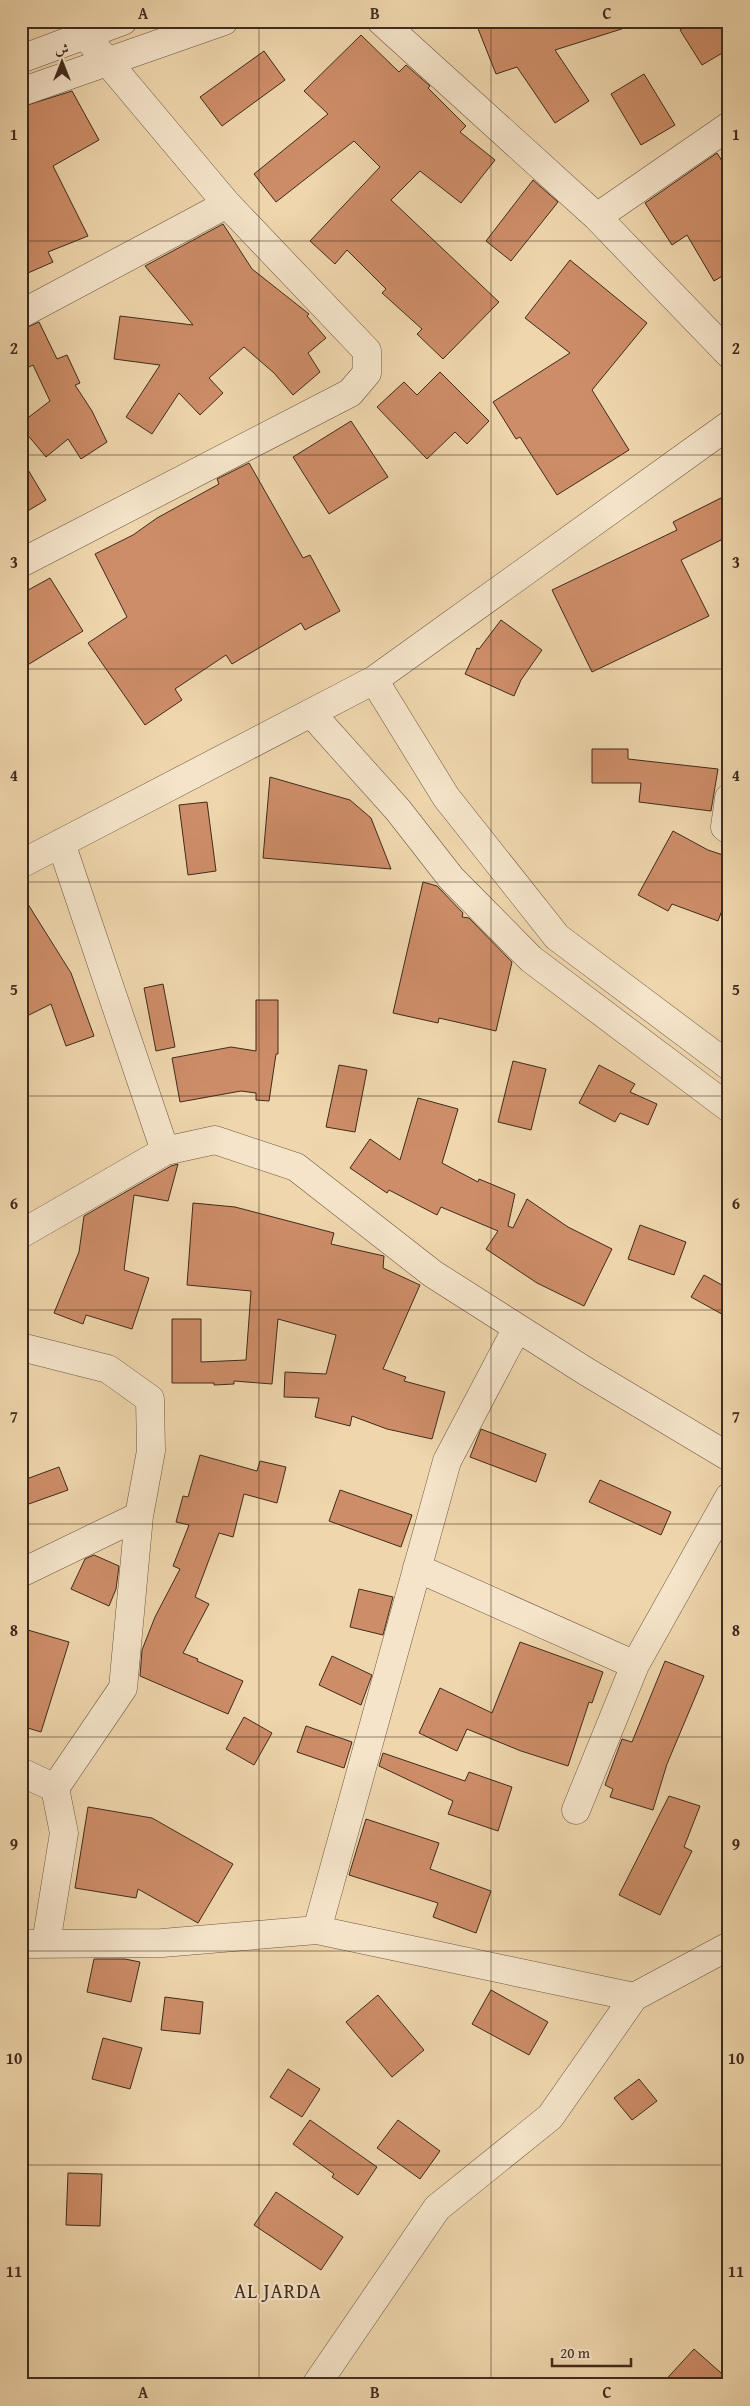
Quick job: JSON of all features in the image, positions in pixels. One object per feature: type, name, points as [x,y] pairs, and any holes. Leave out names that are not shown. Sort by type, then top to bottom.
[{"type":"street","points":[[21,59],[123,21]]},
{"type":"street","points":[[21,92],[105,61],[224,21]]},
{"type":"street","points":[[381,21],[598,217],[729,354]]},
{"type":"street","points":[[21,563],[350,393],[367,373],[367,351],[227,204],[85,35]]},
{"type":"street","points":[[598,217],[729,126]]},
{"type":"street","points":[[21,314],[227,204]]},
{"type":"street","points":[[21,864],[374,680],[729,425]]},
{"type":"street","points":[[374,680],[446,797],[557,937],[729,1066]]},
{"type":"street","points":[[311,713],[398,810],[450,878],[531,959],[729,1108]]},
{"type":"street","points":[[729,798],[725,827],[729,830]]},
{"type":"street","points":[[61,844],[165,1150]]},
{"type":"street","points":[[21,1234],[165,1150],[215,1140],[296,1168],[433,1274],[729,1457]]},
{"type":"street","points":[[317,1930],[447,1461],[518,1328]]},
{"type":"street","points":[[21,1347],[108,1369],[150,1399],[151,1451],[139,1516],[123,1688],[55,1788],[64,1833],[34,1943],[162,1943],[317,1930],[634,1997]]},
{"type":"street","points":[[576,1810],[635,1665],[729,1497]]},
{"type":"street","points":[[21,1573],[139,1516]]},
{"type":"street","points":[[417,1568],[635,1665]]},
{"type":"street","points":[[21,1772],[55,1788]]},
{"type":"street","points":[[316,2385],[437,2208],[550,2117],[634,1997],[729,1946]]},
{"type":"building","points":[[475,21],[539,21],[541,28],[563,21],[631,21],[631,26],[555,50],[589,101],[555,123],[517,67],[496,74]]},
{"type":"building","points":[[693,21],[729,21],[729,49],[702,65],[680,30]]},
{"type":"building","points":[[361,35],[399,72],[406,65],[430,86],[428,88],[466,126],[460,132],[495,160],[461,203],[420,171],[391,200],[499,302],[443,359],[417,334],[422,329],[382,293],[386,289],[347,250],[335,264],[310,241],[380,167],[354,141],[276,202],[254,174],[328,114],[304,91]]},
{"type":"building","points":[[264,51],[285,80],[222,126],[200,97]]},
{"type":"building","points":[[644,74],[675,125],[641,145],[611,94]]},
{"type":"building","points":[[72,91],[99,140],[53,166],[88,236],[48,252],[53,262],[21,276],[21,107]]},
{"type":"building","points":[[717,153],[729,172],[729,272],[714,281],[687,235],[672,245],[645,203]]},
{"type":"building","points":[[533,180],[558,202],[511,261],[486,241]]},
{"type":"building","points":[[223,224],[252,269],[309,314],[307,316],[326,338],[308,353],[320,372],[293,395],[274,373],[244,347],[209,378],[223,393],[200,415],[179,393],[152,434],[126,417],[160,365],[114,359],[120,316],[193,325],[145,266]]},
{"type":"building","points":[[570,260],[647,323],[592,390],[629,450],[557,495],[520,437],[516,439],[493,402],[570,353],[525,318]]},
{"type":"building","points":[[39,322],[57,359],[67,355],[80,383],[75,385],[92,411],[107,442],[81,459],[68,439],[46,457],[21,427],[21,423],[50,401],[33,365],[29,367],[21,351],[21,330]]},
{"type":"building","points":[[440,372],[489,421],[467,444],[455,432],[427,459],[377,407],[404,382],[417,395]]},
{"type":"building","points":[[351,421],[388,477],[329,514],[293,457]]},
{"type":"building","points":[[21,458],[46,500],[21,515]]},
{"type":"building","points":[[249,463],[303,558],[310,555],[340,611],[305,630],[301,623],[232,664],[226,655],[175,689],[182,700],[145,725],[88,643],[127,617],[95,554],[133,535],[157,518],[219,484],[217,479]]},
{"type":"building","points":[[729,494],[729,536],[681,560],[709,616],[592,672],[552,590],[677,530],[673,522]]},
{"type":"building","points":[[50,578],[83,631],[21,669],[21,594]]},
{"type":"building","points":[[501,620],[542,650],[521,680],[514,696],[465,674],[477,648],[479,649]]},
{"type":"building","points":[[592,749],[628,749],[628,759],[718,769],[711,811],[639,802],[641,783],[592,783]]},
{"type":"building","points":[[270,777],[350,800],[371,818],[391,869],[263,858]]},
{"type":"building","points":[[207,802],[216,871],[188,875],[179,805]]},
{"type":"building","points":[[673,831],[708,850],[729,857],[729,892],[718,921],[672,904],[668,911],[638,895]]},
{"type":"building","points":[[423,882],[437,886],[463,913],[462,917],[469,918],[512,962],[496,1031],[439,1018],[438,1023],[393,1013]]},
{"type":"building","points":[[21,893],[71,973],[94,1036],[66,1046],[51,1004],[21,1019]]},
{"type":"building","points":[[163,984],[175,1047],[156,1051],[144,988]]},
{"type":"building","points":[[256,1000],[278,1000],[278,1054],[276,1054],[269,1101],[256,1100],[256,1093],[241,1091],[180,1102],[172,1058],[231,1047],[256,1051]]},
{"type":"building","points":[[513,1061],[546,1069],[531,1130],[498,1122]]},
{"type":"building","points":[[339,1065],[367,1070],[355,1132],[326,1127]]},
{"type":"building","points":[[599,1065],[635,1084],[630,1092],[657,1104],[648,1125],[620,1113],[615,1122],[579,1103]]},
{"type":"building","points":[[418,1098],[458,1109],[442,1163],[478,1182],[479,1179],[515,1194],[508,1226],[513,1228],[527,1199],[568,1227],[612,1249],[584,1306],[537,1283],[486,1249],[498,1231],[441,1207],[437,1215],[389,1190],[387,1193],[350,1168],[370,1139],[400,1160]]},
{"type":"building","points":[[178,1164],[168,1201],[134,1195],[124,1270],[149,1278],[132,1329],[86,1315],[83,1324],[54,1313],[79,1252],[84,1216],[171,1166]]},
{"type":"building","points":[[193,1203],[235,1207],[334,1233],[331,1244],[384,1256],[383,1268],[420,1285],[383,1369],[406,1377],[404,1381],[445,1392],[432,1439],[387,1429],[352,1416],[350,1426],[315,1417],[319,1398],[284,1397],[285,1372],[326,1374],[336,1335],[278,1319],[272,1384],[234,1381],[234,1384],[214,1385],[214,1383],[172,1383],[172,1319],[201,1319],[201,1362],[246,1360],[251,1291],[187,1285]]},
{"type":"building","points":[[640,1225],[686,1242],[674,1275],[628,1259]]},
{"type":"building","points":[[704,1275],[729,1289],[729,1318],[691,1297]]},
{"type":"building","points":[[481,1429],[546,1454],[536,1482],[470,1457]]},
{"type":"building","points":[[200,1455],[257,1471],[260,1461],[286,1467],[277,1503],[244,1494],[233,1537],[219,1533],[195,1597],[209,1604],[183,1653],[243,1681],[228,1714],[140,1676],[142,1650],[155,1617],[180,1569],[173,1566],[189,1525],[176,1522],[183,1496],[188,1497]]},
{"type":"building","points":[[59,1467],[68,1490],[26,1505],[21,1493],[21,1481]]},
{"type":"building","points":[[600,1480],[671,1512],[661,1535],[589,1502]]},
{"type":"building","points":[[340,1490],[412,1515],[401,1547],[329,1521]]},
{"type":"building","points":[[94,1555],[119,1566],[116,1589],[109,1606],[71,1589],[85,1559]]},
{"type":"building","points":[[359,1589],[393,1597],[383,1635],[350,1627]]},
{"type":"building","points":[[21,1628],[69,1642],[41,1732],[21,1726]]},
{"type":"building","points":[[520,1642],[603,1672],[592,1703],[589,1702],[568,1766],[521,1751],[467,1729],[457,1751],[419,1733],[440,1688],[492,1713]]},
{"type":"building","points":[[332,1656],[372,1675],[361,1705],[319,1685]]},
{"type":"building","points":[[665,1661],[704,1676],[667,1764],[653,1810],[610,1797],[613,1789],[605,1785],[622,1739],[632,1742]]},
{"type":"building","points":[[244,1717],[272,1733],[254,1765],[226,1749]]},
{"type":"building","points":[[306,1726],[352,1742],[344,1768],[297,1752]]},
{"type":"building","points":[[383,1753],[465,1781],[469,1772],[512,1787],[498,1831],[448,1814],[453,1801],[379,1766]]},
{"type":"building","points":[[669,1796],[700,1806],[684,1847],[692,1851],[660,1915],[619,1895]]},
{"type":"building","points":[[88,1807],[152,1818],[233,1864],[198,1923],[138,1889],[136,1898],[75,1888]]},
{"type":"building","points":[[366,1819],[439,1843],[430,1869],[491,1891],[476,1933],[433,1917],[438,1903],[349,1875]]},
{"type":"building","points":[[94,1959],[125,1959],[140,1962],[131,2002],[87,1992]]},
{"type":"building","points":[[491,1990],[548,2022],[529,2055],[472,2024]]},
{"type":"building","points":[[378,1995],[424,2050],[392,2077],[346,2022]]},
{"type":"building","points":[[165,1997],[203,2002],[200,2034],[161,2030]]},
{"type":"building","points":[[103,2038],[142,2048],[130,2089],[92,2079]]},
{"type":"building","points":[[288,2069],[320,2089],[302,2117],[270,2097]]},
{"type":"building","points":[[639,2079],[657,2101],[632,2120],[614,2098]]},
{"type":"building","points":[[310,2120],[377,2167],[358,2195],[332,2177],[334,2174],[293,2144]]},
{"type":"building","points":[[398,2120],[440,2151],[420,2179],[377,2148]]},
{"type":"building","points":[[68,2173],[102,2174],[100,2226],[66,2225]]},
{"type":"building","points":[[276,2192],[343,2237],[321,2270],[254,2225]]},
{"type":"building","points":[[694,2349],[729,2380],[729,2385],[661,2385]]},
{"type":"district","name":"AL JARDA","points":[[278,2290]]}]
